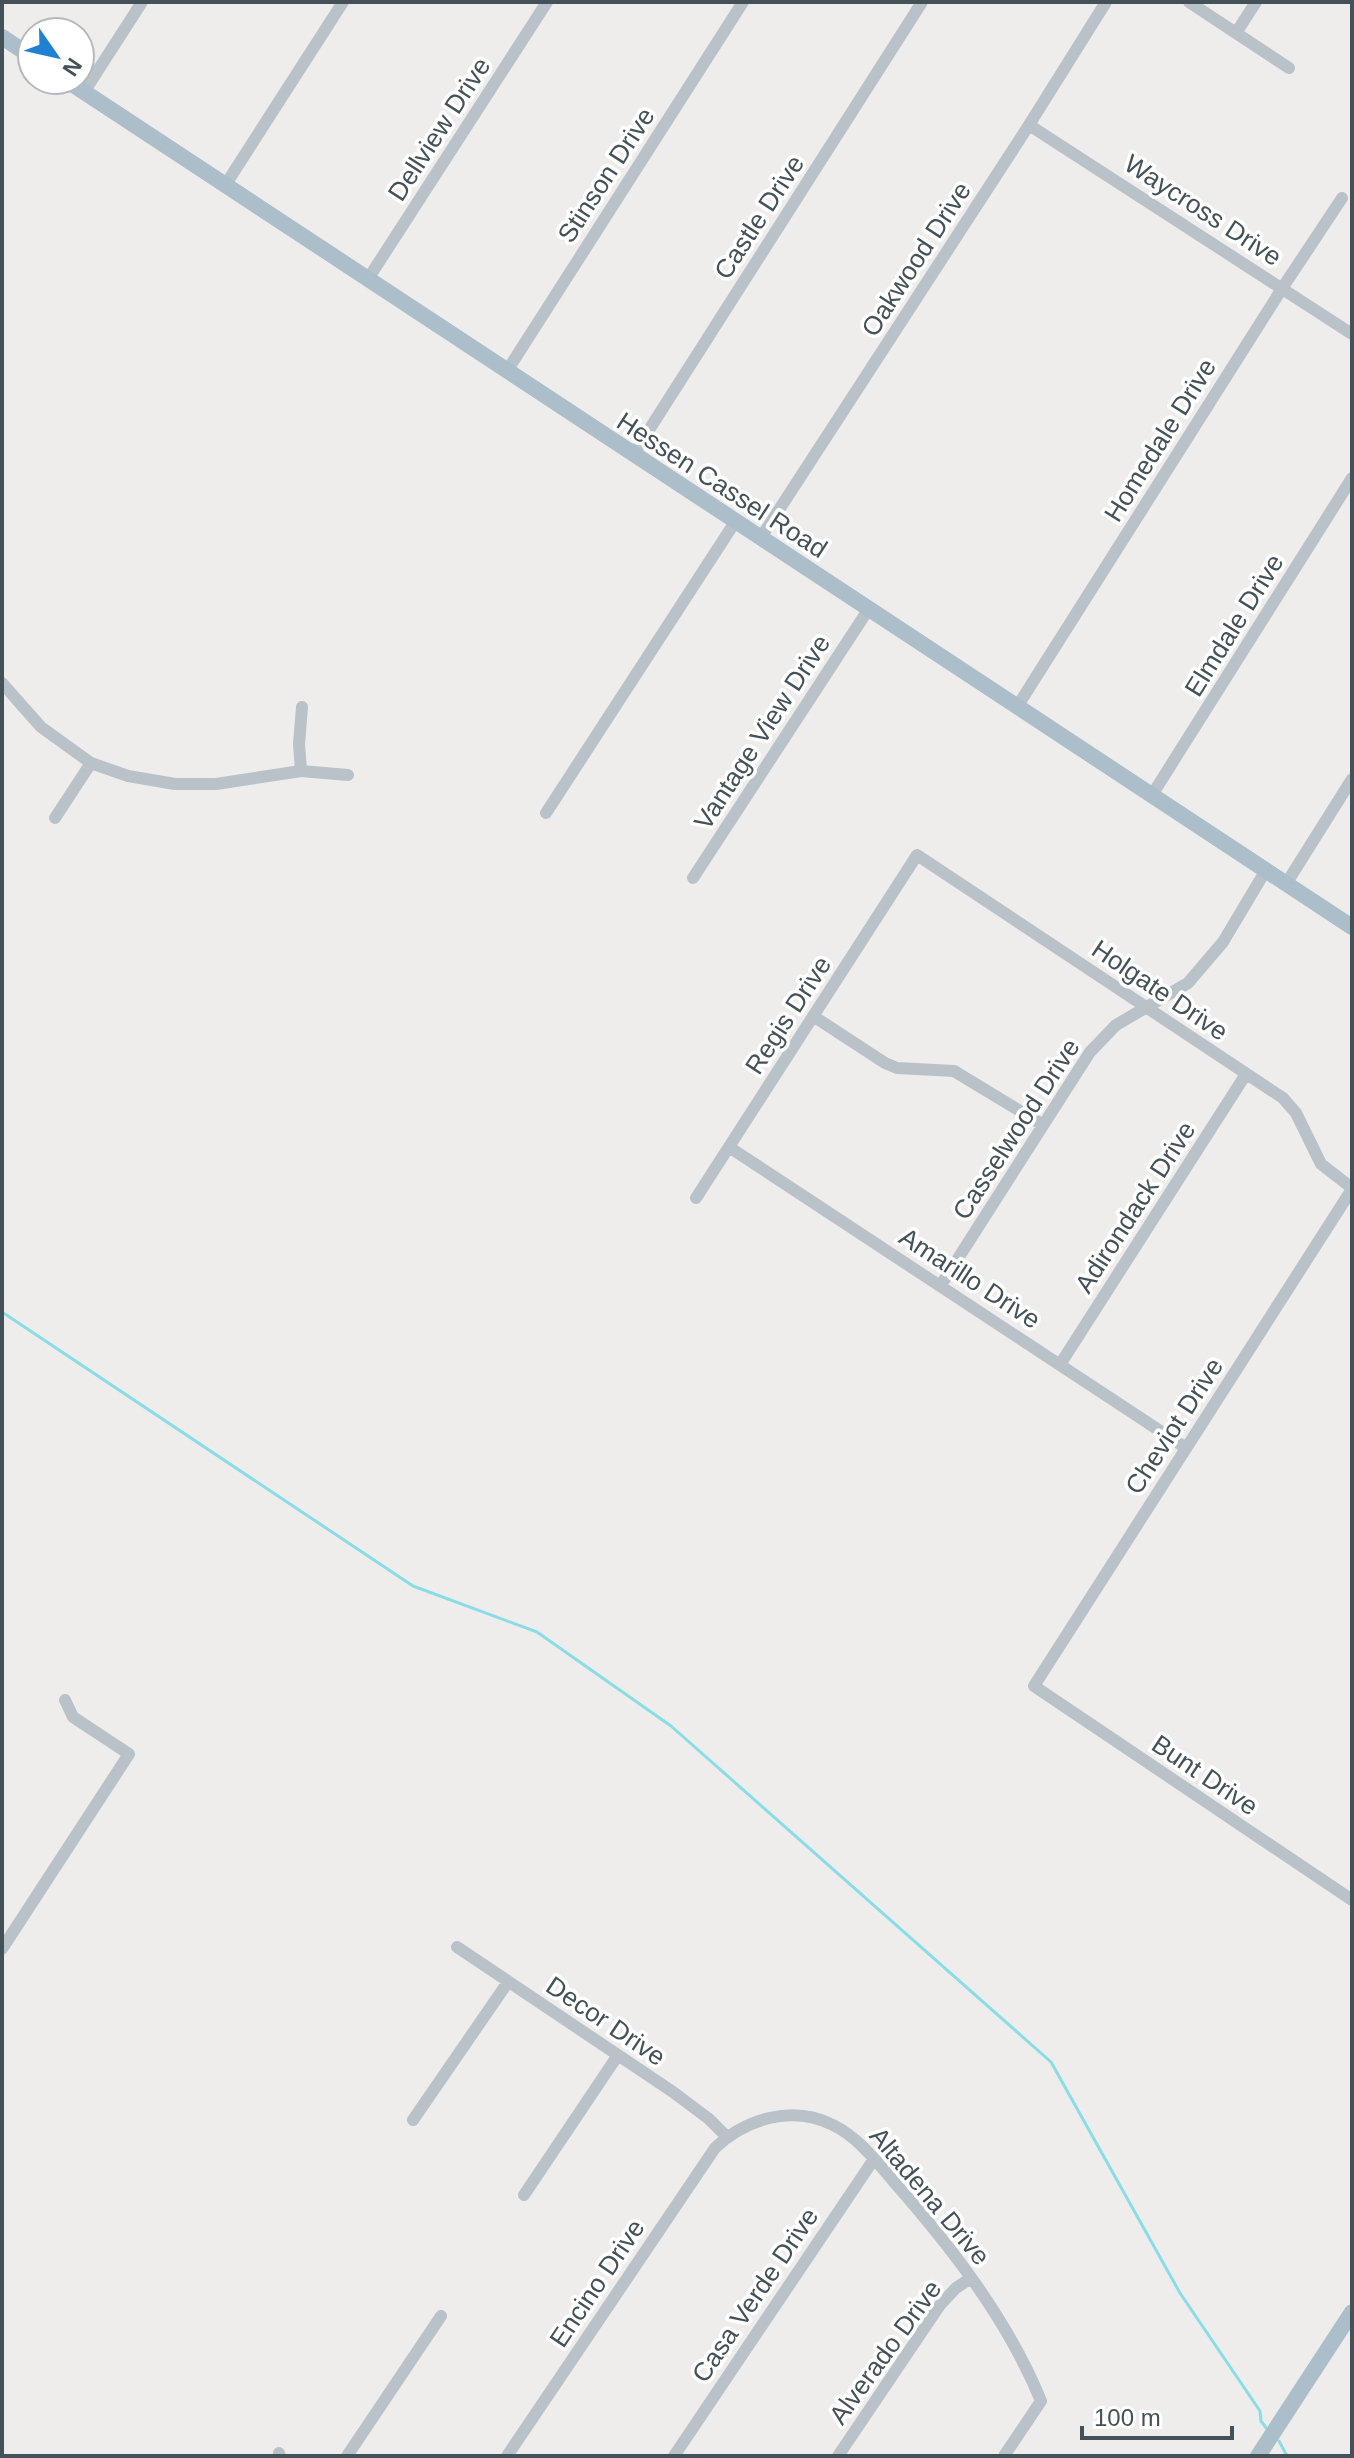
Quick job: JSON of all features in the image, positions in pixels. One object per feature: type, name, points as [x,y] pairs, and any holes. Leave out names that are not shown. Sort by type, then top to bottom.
[{"type":"main road","name":"Hessen Cassel Road","points":[[90,96],[1352,927]]},
{"type":"main road","points":[[1258,2456],[1352,2312]]},
{"type":"street","points":[[96,73],[142,2]]},
{"type":"street","points":[[226,184],[343,2]]},
{"type":"street","name":"Dellview Drive","points":[[368,279],[547,2]]},
{"type":"street","name":"Stinson Drive","points":[[507,371],[743,2]]},
{"type":"street","name":"Castle Drive","points":[[633,455],[922,2]]},
{"type":"street","name":"Oakwood Drive","points":[[760,539],[1106,2]]},
{"type":"street","points":[[1189,2],[1289,68]]},
{"type":"street","points":[[1236,33],[1256,2]]},
{"type":"street","name":"Waycross Drive","points":[[1029,125],[1352,334]]},
{"type":"street","name":"Homedale Drive","points":[[1017,707],[1342,198]]},
{"type":"street","name":"Elmdale Drive","points":[[1152,795],[1352,478]]},
{"type":"street","points":[[546,813],[735,522]]},
{"type":"street","name":"Vantage View Drive","points":[[693,878],[868,610]]},
{"type":"street","points":[[2,683],[41,727],[91,763],[128,776],[175,784],[216,784],[301,771],[348,775]]},
{"type":"street","points":[[301,771],[299,744],[302,707]]},
{"type":"street","points":[[55,818],[91,763]]},
{"type":"street","points":[[1286,884],[1352,779]]},
{"type":"street","name":"Holgate Drive","points":[[917,855],[1283,1098],[1296,1113],[1321,1164],[1352,1189]]},
{"type":"street","name":"Regis Drive","points":[[696,1198],[917,855]]},
{"type":"street","name":"Casselwood Drive","points":[[941,1285],[1100,1040],[1116,1025],[1188,983],[1223,942],[1266,870]]},
{"type":"street","points":[[813,1016],[885,1063],[897,1068],[954,1071],[1043,1125]]},
{"type":"street","name":"Adirondack Drive","points":[[1061,1363],[1246,1074]]},
{"type":"street","name":"Amarillo Drive","points":[[729,1147],[1186,1448]]},
{"type":"street","name":"Cheviot Drive","points":[[1034,1686],[1352,1189]]},
{"type":"street","name":"Bunt Drive","points":[[1034,1686],[1352,1900]]},
{"type":"street","points":[[3,1946],[129,1754],[73,1717],[65,1700]]},
{"type":"street","name":"Decor Drive","points":[[457,1947],[698,2110],[727,2137]]},
{"type":"street","points":[[413,2120],[508,1982]]},
{"type":"street","points":[[524,2195],[618,2055]]},
{"type":"street","name":"Altadena Drive","points":[[727,2137],[770,2117],[797,2114],[818,2118],[841,2128],[874,2159],[923,2215],[1001,2324],[1041,2401],[1004,2456]]},
{"type":"street","name":"Encino Drive","points":[[507,2456],[706,2161],[727,2137]]},
{"type":"street","name":"Casa Verde Drive","points":[[674,2456],[874,2159]]},
{"type":"street","name":"Alverado Drive","points":[[838,2456],[940,2305],[971,2278]]},
{"type":"street","points":[[347,2456],[441,2316]]},
{"type":"waterway","points":[[2,1312],[413,1586],[537,1632],[671,1726],[1051,2062],[1180,2293],[1260,2411],[1261,2421],[1267,2429]]},
{"type":"waterway","points":[[1279,2441],[1287,2456]]}]
